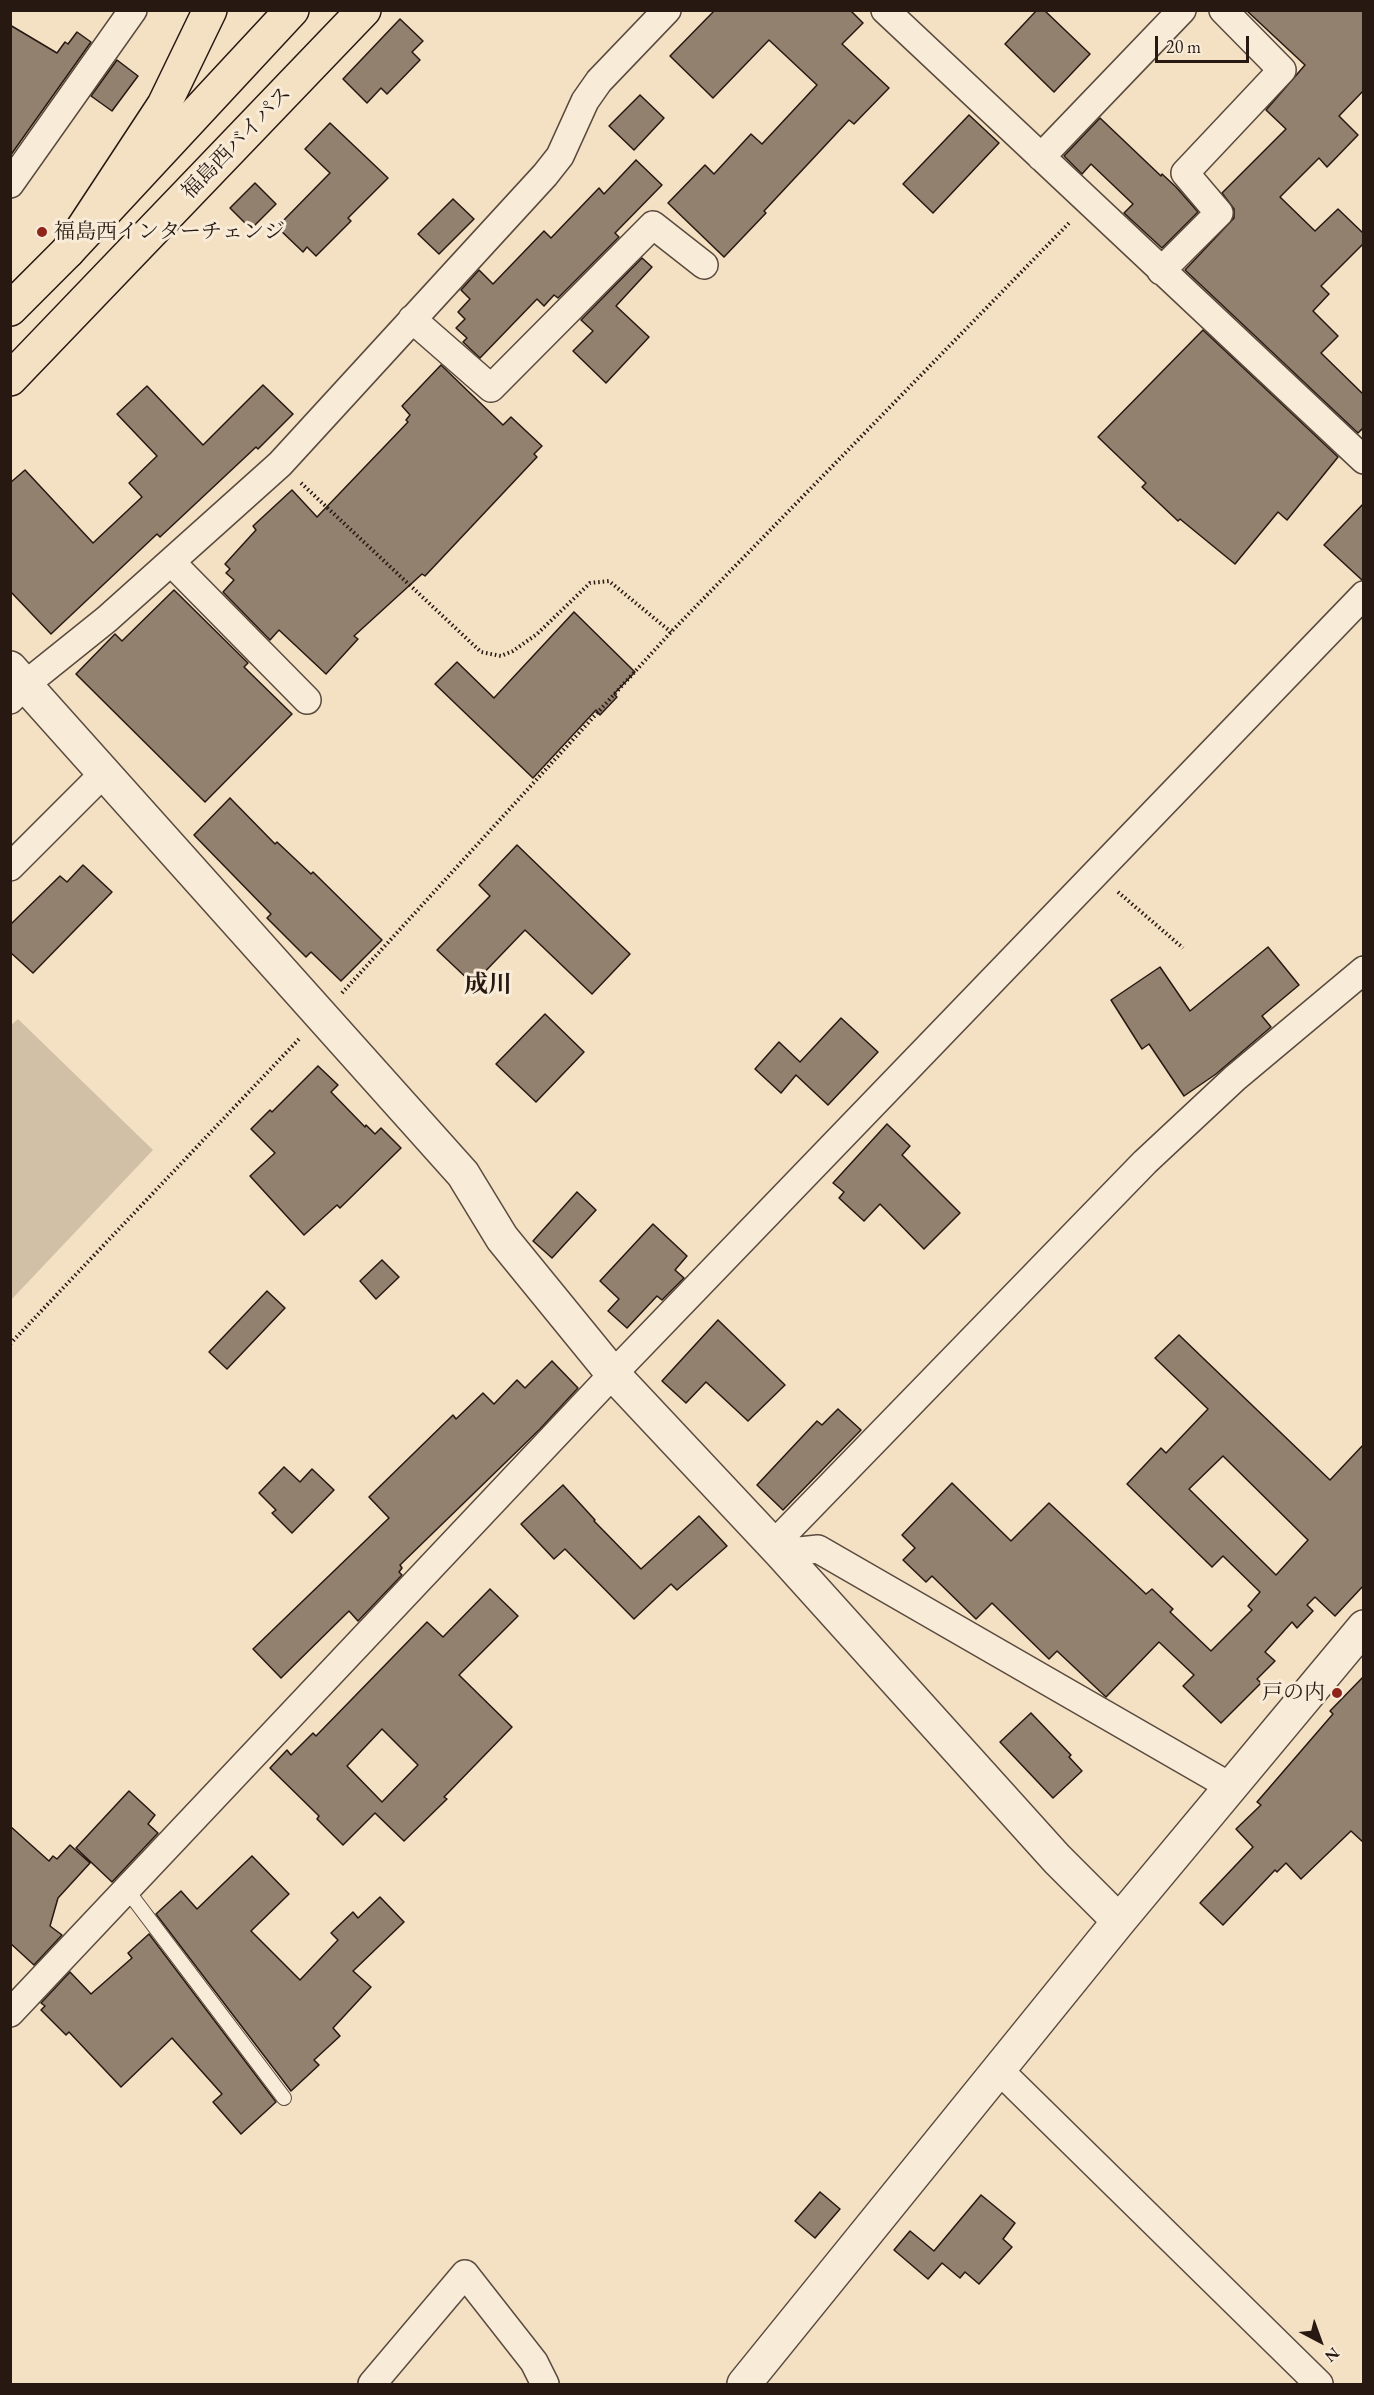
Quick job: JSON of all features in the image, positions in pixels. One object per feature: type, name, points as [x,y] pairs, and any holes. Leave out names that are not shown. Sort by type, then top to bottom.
[{"type":"highway","points":[[68,251],[164,105],[210,10]]},
{"type":"highway","points":[[10,309],[68,251],[292,10]]},
{"type":"highway","name":"福島西バイパス","points":[[10,379],[364,10]]},
{"type":"street","points":[[10,183],[133,10]]},
{"type":"street","points":[[667,10],[599,81],[585,101],[560,156],[544,175],[280,464],[107,619],[16,684],[104,772],[463,1174],[502,1238],[614,1374],[777,1549],[1049,1850],[1119,1921]]},
{"type":"street","points":[[885,10],[1364,460]]},
{"type":"street","points":[[1041,157],[1182,10]]},
{"type":"street","points":[[1161,271],[1219,213],[1185,173],[1282,70],[1223,10]]},
{"type":"street","points":[[412,320],[492,388],[653,225],[704,265]]},
{"type":"street","points":[[171,562],[307,700]]},
{"type":"street","points":[[11,2012],[614,1374],[1364,595]]},
{"type":"street","points":[[10,867],[104,772]]},
{"type":"street","points":[[777,1549],[1145,1162],[1235,1078],[1364,970]]},
{"type":"street","points":[[777,1549],[818,1549],[1231,1788]]},
{"type":"street","points":[[744,2385],[1119,1921],[1364,1627]]},
{"type":"street","points":[[999,2070],[1319,2385]]},
{"type":"street","points":[[372,2385],[465,2274],[534,2362],[545,2385]]},
{"type":"lane","points":[[127,1890],[284,2098]]},
{"type":"path","points":[[10,1344],[321,1016],[671,632],[1089,202]]},
{"type":"path","points":[[280,464],[481,652],[501,656],[513,651],[537,634],[590,583],[609,581],[671,632]]},
{"type":"path","points":[[1094,873],[1183,948]]},
{"type":"shaded area","points":[[18,1019],[153,1150],[11,1300],[10,1026]]},
{"type":"building","points":[[715,10],[850,10],[863,23],[842,44],[889,88],[854,124],[849,120],[724,257],[668,203],[705,165],[714,174],[751,134],[762,144],[817,85],[769,40],[713,98],[670,56]]},
{"type":"building","points":[[1037,10],[1044,10],[1090,54],[1054,92],[1005,44]]},
{"type":"building","points":[[1246,10],[1364,10],[1364,90],[1339,116],[1358,135],[1327,167],[1319,158],[1280,197],[1315,231],[1338,209],[1364,234],[1364,243],[1321,286],[1329,294],[1313,311],[1338,336],[1321,353],[1364,395],[1364,427],[1358,433],[1185,270],[1234,218],[1234,209],[1222,193],[1286,129],[1266,110],[1305,65]]},
{"type":"building","points":[[400,19],[423,41],[412,52],[420,60],[387,94],[381,88],[367,103],[343,79]]},
{"type":"building","points":[[10,25],[57,53],[77,32],[91,42],[10,156]]},
{"type":"building","points":[[117,60],[138,76],[112,111],[91,96]]},
{"type":"building","points":[[640,95],[664,118],[634,150],[609,126]]},
{"type":"building","points":[[969,115],[999,143],[933,213],[903,184]]},
{"type":"building","points":[[1100,118],[1161,176],[1162,174],[1176,187],[1198,212],[1162,248],[1124,213],[1133,204],[1091,164],[1082,174],[1064,156]]},
{"type":"building","points":[[330,123],[388,178],[348,218],[351,221],[316,256],[307,247],[303,252],[277,227],[330,173],[305,149]]},
{"type":"building","points":[[636,160],[662,185],[615,233],[619,237],[558,298],[554,295],[544,306],[537,299],[480,358],[463,342],[467,338],[456,328],[465,319],[458,312],[470,299],[461,290],[479,270],[493,284],[544,231],[551,238],[599,188],[604,194]]},
{"type":"building","points":[[255,183],[276,204],[251,229],[230,208]]},
{"type":"building","points":[[453,199],[474,219],[439,254],[418,234]]},
{"type":"building","points":[[642,258],[652,267],[616,306],[649,337],[606,383],[573,351],[593,331],[581,320]]},
{"type":"building","points":[[1203,330],[1338,457],[1287,520],[1278,512],[1235,564],[1180,519],[1178,521],[1142,487],[1146,483],[1098,437]]},
{"type":"building","points":[[441,365],[503,425],[511,417],[542,446],[534,454],[537,457],[425,576],[422,574],[354,636],[358,639],[326,674],[279,630],[270,640],[223,592],[234,580],[226,573],[230,569],[225,564],[256,530],[253,526],[292,490],[317,517],[408,422],[406,420],[410,415],[402,406]]},
{"type":"building","points":[[263,385],[293,414],[258,449],[256,447],[160,537],[157,534],[51,634],[10,591],[10,483],[25,470],[93,543],[142,497],[129,483],[157,456],[117,414],[147,386],[203,445]]},
{"type":"building","points":[[1364,503],[1364,580],[1362,580],[1324,545]]},
{"type":"building","points":[[174,590],[248,663],[244,667],[292,714],[205,802],[76,674],[115,634],[122,641]]},
{"type":"building","points":[[574,612],[635,672],[614,694],[617,697],[600,715],[596,710],[533,778],[435,684],[457,662],[494,698]]},
{"type":"building","points":[[230,798],[275,844],[277,842],[311,874],[313,872],[382,940],[341,981],[311,952],[306,957],[267,918],[271,914],[194,835]]},
{"type":"building","points":[[517,845],[630,954],[592,994],[525,930],[473,984],[437,950],[490,896],[479,885]]},
{"type":"building","points":[[83,865],[112,892],[33,973],[10,952],[10,925],[60,876],[67,882]]},
{"type":"building","points":[[1268,947],[1299,985],[1262,1016],[1271,1027],[1216,1074],[1184,1096],[1149,1044],[1142,1049],[1111,1000],[1160,967],[1190,1011]]},
{"type":"building","points":[[545,1014],[584,1052],[536,1102],[496,1064]]},
{"type":"building","points":[[841,1018],[878,1052],[828,1105],[796,1075],[781,1093],[755,1069],[779,1042],[800,1062]]},
{"type":"building","points":[[318,1066],[338,1085],[331,1092],[365,1127],[366,1125],[375,1134],[381,1128],[401,1148],[340,1208],[337,1205],[304,1235],[250,1176],[275,1153],[251,1129],[270,1110],[272,1112]]},
{"type":"building","points":[[887,1124],[910,1146],[902,1155],[960,1213],[924,1249],[880,1204],[864,1221],[839,1198],[844,1192],[833,1183]]},
{"type":"building","points":[[577,1192],[596,1210],[552,1258],[533,1241]]},
{"type":"building","points":[[653,1224],[687,1256],[675,1270],[684,1278],[662,1300],[657,1296],[627,1328],[608,1311],[619,1299],[600,1281]]},
{"type":"building","points":[[382,1260],[399,1277],[376,1299],[360,1281]]},
{"type":"building","points":[[267,1291],[285,1308],[227,1369],[209,1352]]},
{"type":"building","points":[[718,1320],[785,1385],[748,1421],[706,1382],[686,1403],[662,1381]]},
{"type":"building","points":[[1179,1335],[1330,1480],[1364,1444],[1364,1585],[1335,1616],[1315,1597],[1307,1605],[1313,1611],[1297,1628],[1292,1622],[1265,1652],[1275,1661],[1257,1679],[1261,1683],[1221,1723],[1183,1686],[1194,1675],[1159,1642],[1106,1697],[1057,1651],[1049,1659],[992,1603],[976,1619],[932,1576],[926,1582],[903,1560],[915,1548],[902,1535],[952,1483],[1011,1541],[1049,1503],[1146,1594],[1152,1589],[1173,1609],[1170,1612],[1211,1651],[1252,1610],[1248,1606],[1260,1592],[1223,1556],[1212,1567],[1127,1484],[1161,1448],[1166,1453],[1208,1409],[1155,1358]],"holes":[[[1223,1456],[1308,1540],[1276,1575],[1189,1489]]]},
{"type":"building","points":[[552,1361],[578,1388],[540,1429],[400,1565],[402,1568],[399,1572],[402,1575],[358,1621],[349,1611],[281,1678],[253,1649],[389,1518],[369,1497],[453,1415],[456,1419],[483,1393],[494,1404],[517,1380],[525,1388]]},
{"type":"building","points":[[838,1409],[861,1430],[783,1510],[757,1485],[817,1421],[822,1425]]},
{"type":"building","points":[[284,1467],[300,1482],[312,1469],[334,1490],[292,1533],[272,1513],[276,1510],[259,1493]]},
{"type":"building","points":[[563,1485],[641,1569],[699,1516],[727,1546],[677,1590],[671,1584],[634,1619],[565,1549],[554,1559],[521,1524]]},
{"type":"building","points":[[490,1589],[518,1616],[459,1675],[512,1727],[444,1797],[447,1799],[404,1841],[375,1813],[343,1845],[317,1819],[319,1816],[270,1768],[287,1750],[291,1755],[313,1733],[316,1736],[427,1622],[443,1637]],"holes":[[[382,1729],[418,1765],[382,1802],[347,1766]]]},
{"type":"building","points":[[1364,1676],[1364,1843],[1351,1831],[1301,1879],[1286,1863],[1277,1872],[1275,1870],[1223,1925],[1200,1903],[1253,1847],[1236,1829],[1261,1805],[1257,1802],[1333,1714],[1330,1711]]},
{"type":"building","points":[[1031,1713],[1071,1755],[1069,1757],[1082,1771],[1053,1798],[1000,1742]]},
{"type":"building","points":[[129,1791],[155,1815],[148,1824],[158,1833],[112,1882],[76,1848]]},
{"type":"building","points":[[10,1826],[49,1861],[53,1856],[57,1859],[70,1845],[90,1863],[58,1898],[50,1926],[62,1935],[34,1965],[10,1943]]},
{"type":"building","points":[[252,1856],[289,1894],[251,1931],[300,1980],[338,1940],[331,1933],[353,1912],[358,1918],[380,1897],[404,1922],[353,1971],[371,1987],[333,2028],[340,2036],[314,2060],[319,2065],[291,2091],[156,1914],[181,1891],[197,1909]]},
{"type":"building","points":[[149,1934],[276,2102],[241,2134],[213,2102],[222,2094],[172,2038],[121,2087],[69,2032],[66,2035],[41,2010],[45,2006],[41,2003],[70,1972],[91,1994],[132,1958],[128,1953]]},
{"type":"building","points":[[820,2192],[840,2209],[815,2238],[795,2221]]},
{"type":"building","points":[[981,2195],[1015,2223],[1003,2239],[1012,2247],[979,2284],[965,2272],[960,2278],[942,2263],[928,2279],[894,2250],[910,2231],[934,2251]]},
{"type":"place","name":"福島西インターチェンジ","points":[[42,232]]},
{"type":"place","name":"戸の内","points":[[1337,1693]]},
{"type":"district","name":"成川","points":[[488,985]]}]
